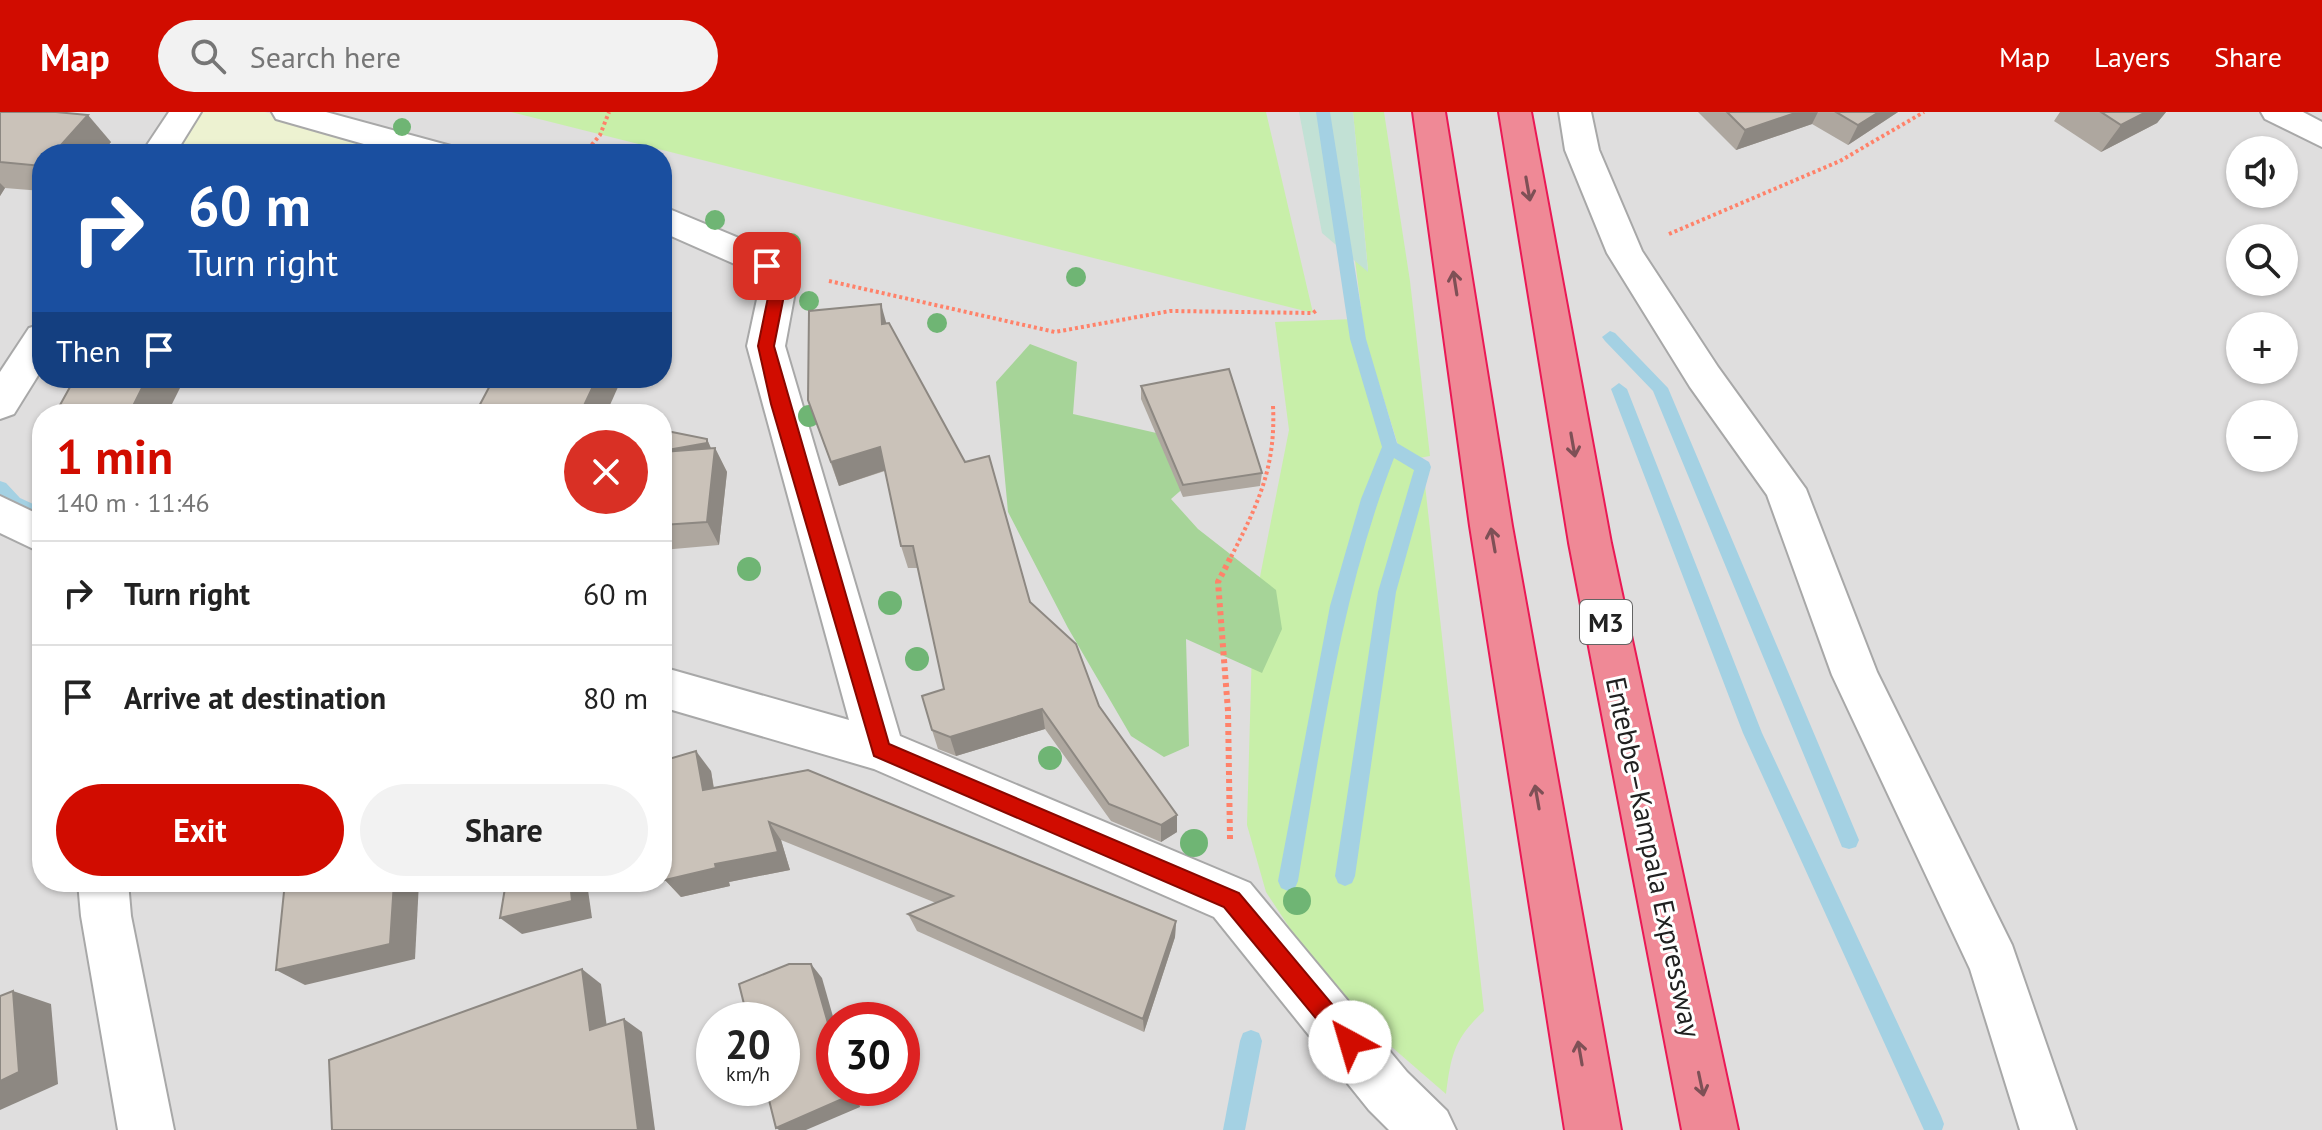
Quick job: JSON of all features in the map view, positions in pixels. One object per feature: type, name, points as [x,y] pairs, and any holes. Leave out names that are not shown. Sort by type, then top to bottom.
[{"type":"highway","points":[[1429,112],[1491,526],[1593,1130]]},
{"type":"highway","name":"Entebbe–Kampala Expressway","points":[[1515,112],[1590,543],[1710,1130]]},
{"type":"street","points":[[164,144],[185,112]]},
{"type":"street","points":[[288,112],[403,144]]},
{"type":"street","points":[[1575,112],[1582,150],[1625,253],[1704,377],[1785,489],[1855,675],[1994,963],[2048,1130]]},
{"type":"street","points":[[2277,112],[2322,136]]},
{"type":"street","points":[[672,222],[781,270],[766,346],[881,750]]},
{"type":"street","points":[[0,404],[32,354]]},
{"type":"street","points":[[0,513],[32,531]]},
{"type":"street","points":[[672,690],[881,750],[1232,900],[1388,1091],[1428,1130]]},
{"type":"street","points":[[104,892],[146,1130]]},
{"type":"path","points":[[592,144],[600,135],[609,112]]},
{"type":"path","points":[[1625,253],[1840,161],[1924,112]]},
{"type":"path","points":[[781,270],[1055,332],[1170,311],[1313,313],[1317,310]]},
{"type":"path","points":[[1232,900],[1228,711],[1218,582],[1258,503],[1275,443],[1273,406]]},
{"type":"shaded area","points":[[0,112],[2322,112],[2322,1130],[0,1130]]},
{"type":"green space","points":[[195,112],[265,112],[378,144],[175,144]]},
{"type":"green space","points":[[511,112],[1266,112],[1313,313],[672,152],[672,144],[639,144]]},
{"type":"green space","points":[[1299,112],[1353,112],[1368,272],[1322,233]]},
{"type":"green space","points":[[1353,112],[1384,112],[1410,281],[1430,456],[1419,458],[1398,445],[1365,339],[1355,260],[1368,270]]},
{"type":"green space","points":[[1355,319],[1390,447],[1423,467],[1484,1011],[1460,1039],[1446,1094],[1386,1042],[1310,959],[1266,892],[1247,825],[1253,612],[1289,430],[1275,322]]},
{"type":"green space","points":[[1030,344],[1077,362],[1073,414],[1196,442],[1203,471],[1171,499],[1198,529],[1276,590],[1282,629],[1262,673],[1186,639],[1189,746],[1164,757],[1131,736],[1068,628],[1008,512],[996,382]]},
{"type":"building","points":[[0,112],[88,115],[62,144],[32,144],[32,165],[0,162]]},
{"type":"building","points":[[1727,112],[1798,112],[1745,130]]},
{"type":"building","points":[[1836,112],[1879,112],[1858,125]]},
{"type":"building","points":[[2101,112],[2146,112],[2121,125]]},
{"type":"building","points":[[881,304],[882,324],[889,323],[965,462],[989,456],[1030,602],[1076,644],[1099,706],[1177,815],[1161,825],[1109,804],[1042,709],[950,737],[932,730],[922,696],[944,689],[913,546],[901,546],[880,447],[831,462],[808,400],[809,311]]},
{"type":"building","points":[[1229,369],[1262,473],[1183,485],[1141,386]]},
{"type":"building","points":[[69,388],[142,388],[134,404],[61,404]]},
{"type":"building","points":[[489,388],[592,388],[585,404],[480,404]]},
{"type":"building","points":[[672,432],[707,439],[707,443],[672,449]]},
{"type":"building","points":[[715,448],[707,522],[672,524],[672,451]]},
{"type":"building","points":[[696,751],[703,790],[808,770],[1176,921],[1143,1019],[908,914],[953,896],[769,822],[778,852],[715,864],[716,868],[672,878],[672,758]]},
{"type":"building","points":[[284,892],[393,892],[390,944],[276,970]]},
{"type":"building","points":[[504,892],[571,892],[572,901],[500,918]]},
{"type":"building","points":[[789,964],[811,964],[822,1002],[816,1002],[816,1106],[826,1106],[776,1128],[770,1106],[800,1106],[800,1002],[744,1002],[739,984]]},
{"type":"building","points":[[582,969],[590,1030],[624,1019],[638,1130],[332,1130],[329,1060]]},
{"type":"building","points":[[13,991],[19,1072],[0,1081],[0,996]]},
{"type":"waterway","points":[[1323,112],[1358,339],[1390,447]]},
{"type":"waterway","points":[[1610,337],[1660,388],[1849,840]]},
{"type":"waterway","points":[[1619,389],[1753,733],[1933,1124]]},
{"type":"waterway","points":[[1288,881],[1316,716],[1339,606],[1353,552],[1390,447]]},
{"type":"waterway","points":[[1345,876],[1387,592],[1423,467],[1390,447]]},
{"type":"waterway","points":[[0,488],[14,503],[32,511]]},
{"type":"waterway","points":[[1234,1130],[1251,1041]]},
{"type":"route","points":[[767,266],[781,270],[766,346],[780,404],[881,750],[1232,900],[1350,1042]]}]
